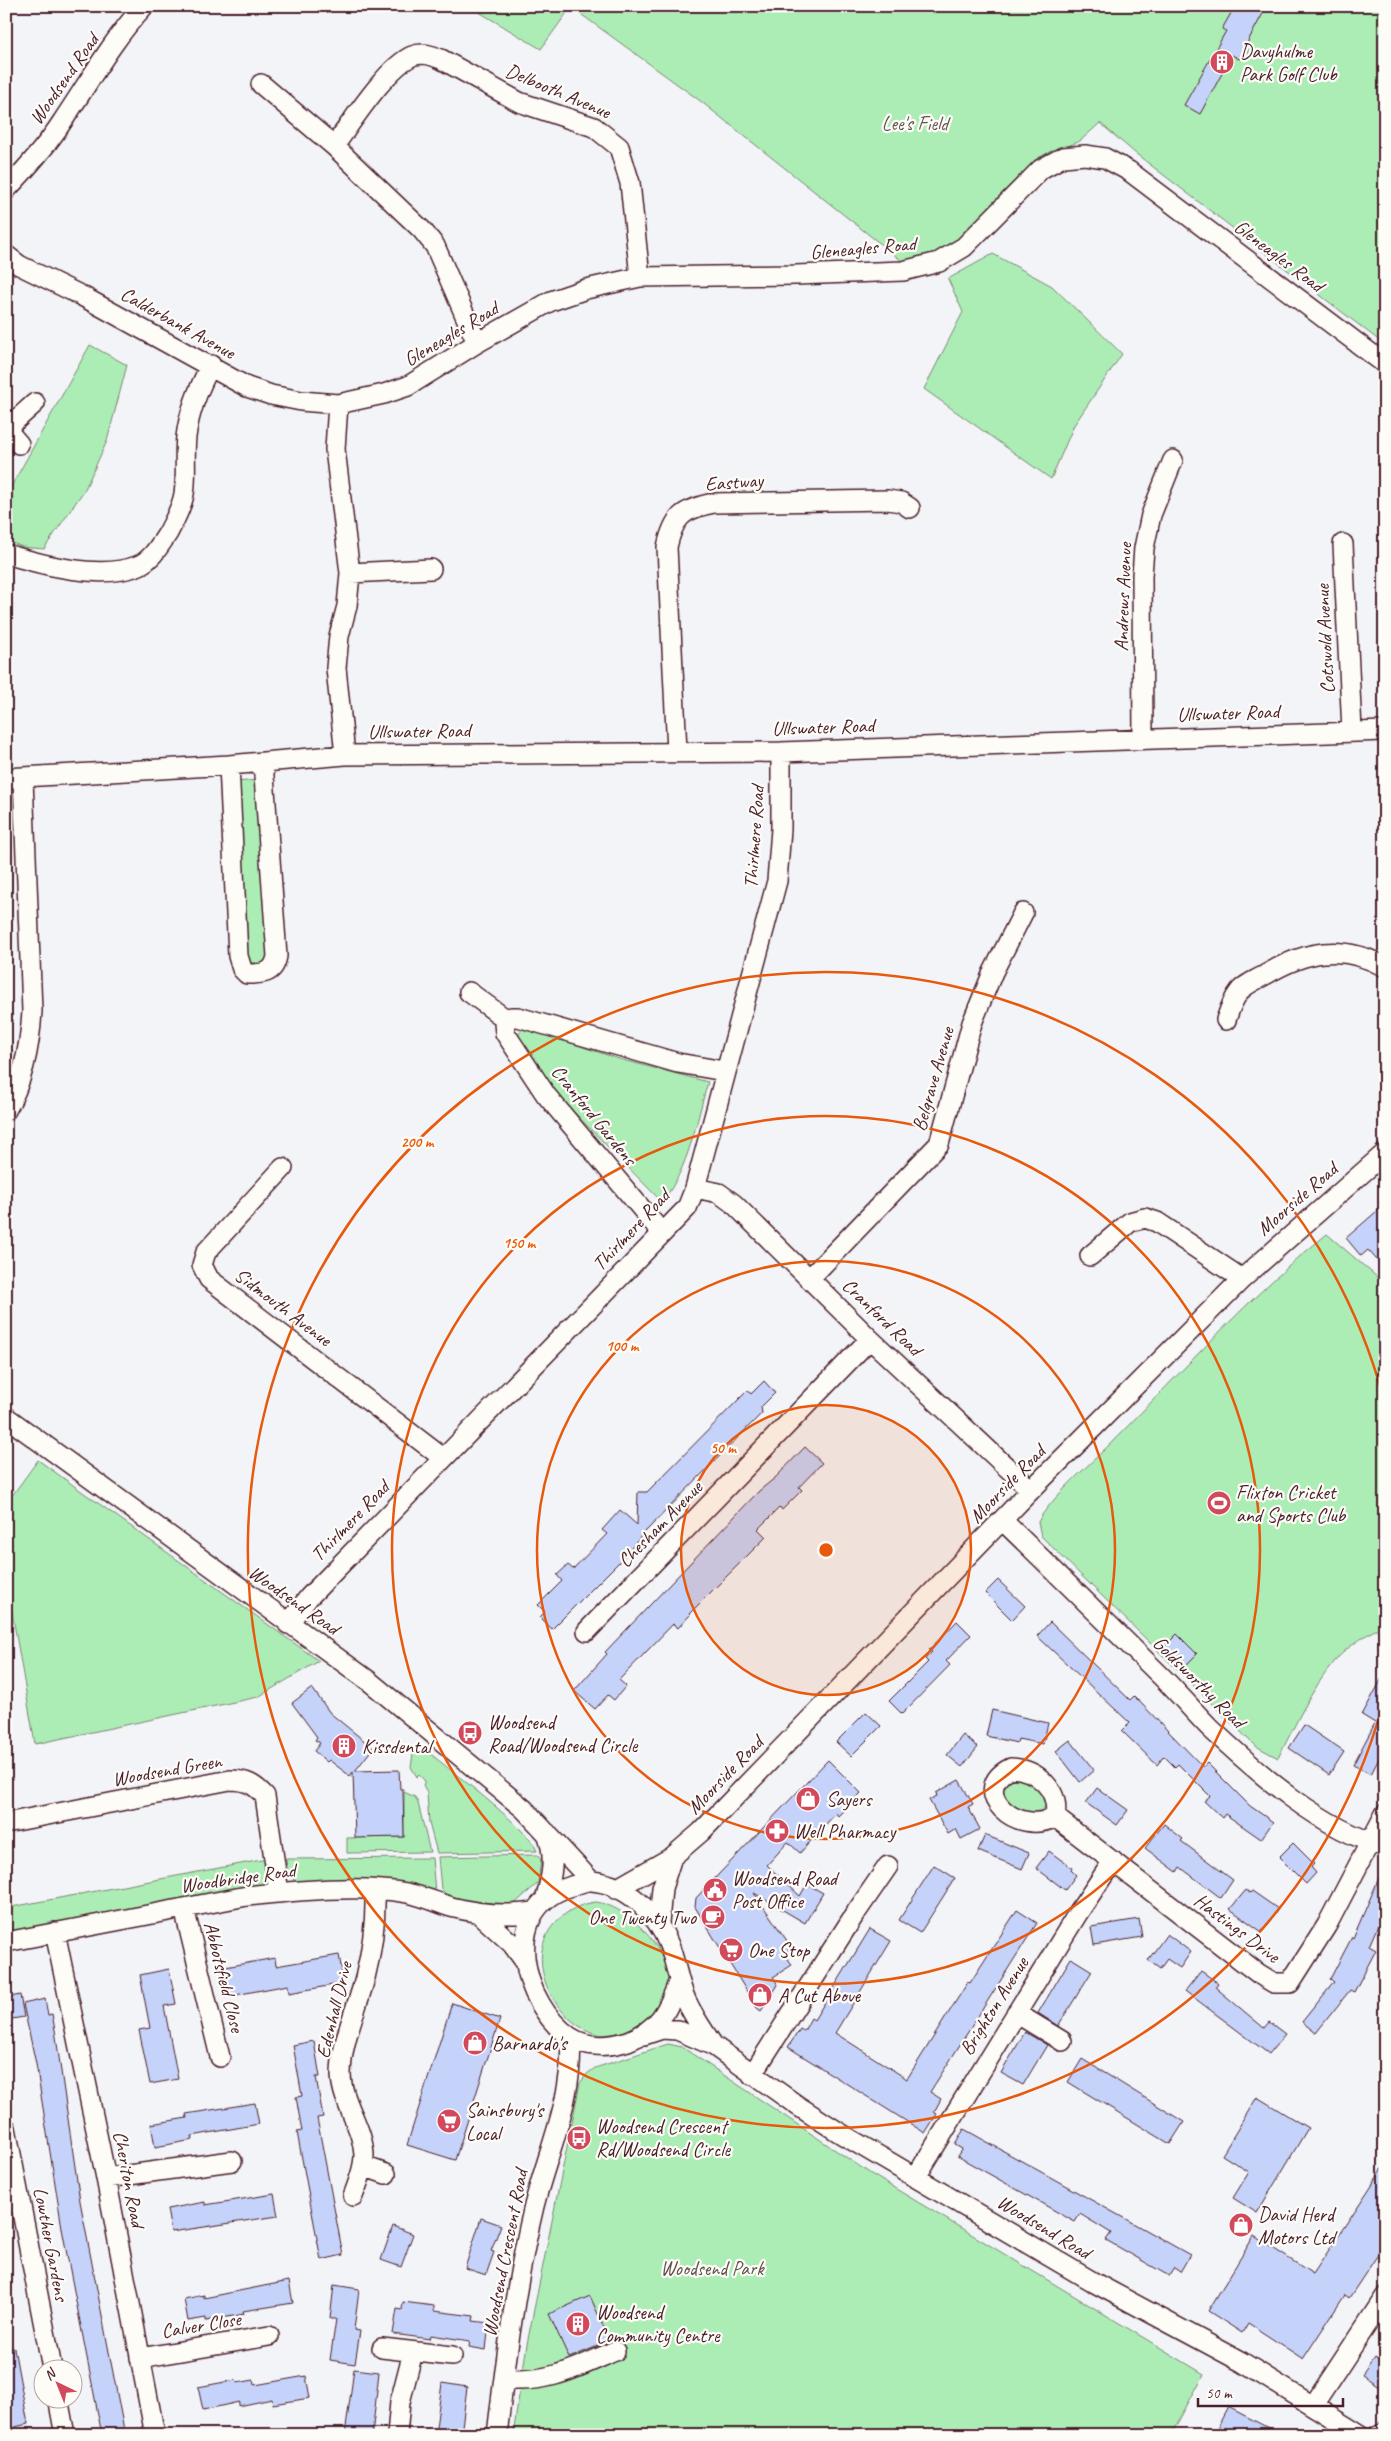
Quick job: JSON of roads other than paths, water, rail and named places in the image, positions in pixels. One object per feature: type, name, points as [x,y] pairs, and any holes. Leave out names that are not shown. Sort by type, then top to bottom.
[{"type":"street","name":"Woodsend Road","points":[[6,190],[32,163],[140,10]]},
{"type":"street","name":"Delbooth Avenue","points":[[334,146],[388,75],[401,63],[413,56],[428,53],[519,102],[594,127],[619,147],[630,183],[640,277]]},
{"type":"street","points":[[261,84],[334,146],[422,230],[435,246],[477,343]]},
{"type":"street","name":"Gleneagles Road","points":[[384,394],[408,386],[477,343],[551,301],[586,289],[640,277],[796,275],[903,271],[939,262],[964,247],[1041,169],[1062,157],[1085,155],[1105,158],[1129,171],[1385,364]]},
{"type":"street","name":"Calderbank Avenue","points":[[6,255],[19,265],[211,365],[248,387],[271,395],[301,401],[338,404],[384,394]]},
{"type":"street","points":[[6,554],[77,571],[117,570],[138,566],[150,557],[174,522],[184,496],[186,437],[200,384],[211,365]]},
{"type":"street","points":[[19,444],[6,429],[35,403]]},
{"type":"street","points":[[338,404],[335,450],[350,573],[348,606],[339,636],[336,668],[345,755]]},
{"type":"street","name":"Andrews Avenue","points":[[1143,739],[1142,576],[1144,548],[1151,515],[1173,460]]},
{"type":"street","name":"Eastway","points":[[677,751],[667,547],[671,530],[677,518],[698,507],[714,503],[888,500],[900,502],[910,508]]},
{"type":"street","name":"Cotswold Avenue","points":[[1343,544],[1352,731]]},
{"type":"street","points":[[350,573],[432,569]]},
{"type":"street","name":"Ullswater Road","points":[[14,778],[229,765],[345,755],[677,751],[781,752],[1385,731]]},
{"type":"street","name":"Thirlmere Road","points":[[288,1624],[308,1597],[686,1208],[694,1188],[776,881],[781,829],[781,752]]},
{"type":"street","points":[[229,765],[238,956],[242,969],[247,974],[260,974],[270,971],[276,965],[277,956],[263,762]]},
{"type":"street","points":[[6,1110],[18,1090],[30,1042],[32,1011],[14,778]]},
{"type":"street","name":"Belgrave Avenue","points":[[810,1278],[939,1144],[972,1023],[993,972],[1023,913]]},
{"type":"street","points":[[1226,1020],[1233,999],[1240,990],[1279,967],[1319,952],[1346,952],[1369,958],[1385,967]]},
{"type":"street","points":[[469,992],[507,1020]]},
{"type":"street","name":"Cranford Gardens","points":[[662,1234],[546,1095],[505,1033],[504,1023],[507,1020],[518,1017],[678,1063],[724,1071]]},
{"type":"street","name":"Moorside Road","points":[[616,1889],[672,1856],[714,1819],[1031,1490],[1242,1279],[1385,1154]]},
{"type":"street","name":"Sidmouth Avenue","points":[[283,1168],[206,1252],[202,1266],[209,1279],[443,1458]]},
{"type":"street","name":"Cranford Road","points":[[694,1188],[719,1193],[734,1204],[870,1339],[1031,1490]]},
{"type":"street","points":[[1090,1256],[1130,1222],[1145,1218],[1157,1222],[1242,1279]]},
{"type":"street","name":"Chesham Avenue","points":[[587,1631],[870,1339]]},
{"type":"street","name":"Woodsend Road","points":[[6,1417],[288,1624],[369,1681],[524,1809],[591,1881]]},
{"type":"street","name":"Goldsworthy Road","points":[[1002,1520],[1244,1759],[1309,1810],[1338,1828],[1378,1844]]},
{"type":"street","name":"Woodsend Green","points":[[6,1823],[230,1780],[241,1780],[255,1785],[265,1796],[279,1893]]},
{"type":"street","points":[[1378,1844],[1385,1814]]},
{"type":"street","name":"Hastings Drive","points":[[1055,1817],[1259,1974],[1274,1983],[1290,1983],[1378,1844]]},
{"type":"street","name":"Woodsend Road","points":[[540,1906],[552,1876],[553,1851],[546,1832]]},
{"type":"street","points":[[659,1923],[662,1888],[672,1856]]},
{"type":"street","name":"Brighton Avenue","points":[[916,2177],[1016,2013],[1113,1861]]},
{"type":"street","points":[[752,2075],[888,1866]]},
{"type":"street","points":[[591,1881],[616,1889],[646,1907],[659,1923],[670,1946],[678,1980],[670,2005],[658,2022],[644,2035],[603,2046],[586,2044],[570,2037],[554,2022],[542,2004],[523,1959],[524,1935],[540,1906],[564,1889],[591,1881]]},
{"type":"street","name":"Woodbridge Road","points":[[6,1942],[247,1896],[279,1893],[375,1891],[407,1893],[476,1912],[498,1914],[540,1906]]},
{"type":"street","name":"Edenhall Drive","points":[[354,2196],[363,2166],[362,2140],[345,2095],[341,2074],[349,2031],[370,1953],[375,1891]]},
{"type":"street","name":"Abbotsfield Close","points":[[184,1908],[220,2057]]},
{"type":"street","name":"Woodbridge Road","points":[[476,1912],[512,1944],[523,1959]]},
{"type":"street","name":"Cheriton Road","points":[[55,1932],[106,2178],[155,2435]]},
{"type":"street","name":"Woodsend Road","points":[[678,1980],[694,2016],[714,2046]]},
{"type":"street","points":[[1016,2013],[1062,2041]]},
{"type":"street","name":"Woodsend Road","points":[[644,2035],[662,2029],[677,2030],[714,2046],[752,2075],[840,2133],[1093,2282],[1242,2362],[1360,2435]]},
{"type":"street","name":"Woodsend Crescent Road","points":[[497,2435],[518,2286],[534,2207],[550,2147],[565,2104],[571,2058],[570,2037]]},
{"type":"street","name":"Woodsend Crescent Road","points":[[568,2082],[581,2062],[603,2046]]},
{"type":"street","name":"Lowther Gardens","points":[[6,2128],[50,2358]]},
{"type":"street","points":[[106,2178],[232,2161]]},
{"type":"street","points":[[363,2166],[386,2174]]},
{"type":"street","points":[[1314,2406],[1326,2383],[1385,2297]]},
{"type":"street","name":"Calver Close","points":[[140,2358],[269,2336]]},
{"type":"street","points":[[382,2348],[452,2356]]},
{"type":"street","points":[[504,2379],[525,2381],[562,2374],[614,2351]]},
{"type":"street","points":[[397,2435],[400,2402],[413,2352]]},
{"type":"street","points":[[60,2408],[65,2435]]},
{"type":"street","points":[[1379,2435],[1385,2432]]},
{"type":"place","name":"Davyhulme Park Golf Club","points":[[1222,62]]},
{"type":"place","name":"Flixton Cricket and Sports Club","points":[[1219,1503]]},
{"type":"place","name":"Woodsend Road/Woodsend Circle","points":[[470,1733]]},
{"type":"place","name":"Kissdental","points":[[344,1746]]},
{"type":"place","name":"Sayers","points":[[808,1799]]},
{"type":"place","name":"Well Pharmacy","points":[[777,1831]]},
{"type":"place","name":"Woodsend Road Post Office","points":[[715,1890]]},
{"type":"place","name":"One Twenty Two","points":[[713,1917]]},
{"type":"place","name":"One Stop","points":[[731,1950]]},
{"type":"place","name":"A Cut Above","points":[[760,1995]]},
{"type":"place","name":"Barnardo's","points":[[475,2043]]},
{"type":"place","name":"Sainsbury's Local","points":[[449,2121]]},
{"type":"place","name":"Woodsend Crescent Rd/Woodsend Circle","points":[[579,2138]]},
{"type":"place","name":"David Herd Motors Ltd","points":[[1241,2225]]},
{"type":"place","name":"Woodsend Community Centre","points":[[578,2324]]},
{"type":"park label","name":"Lee's Field","points":[[915,123]]},
{"type":"park label","name":"Woodsend Park","points":[[712,2268]]}]
